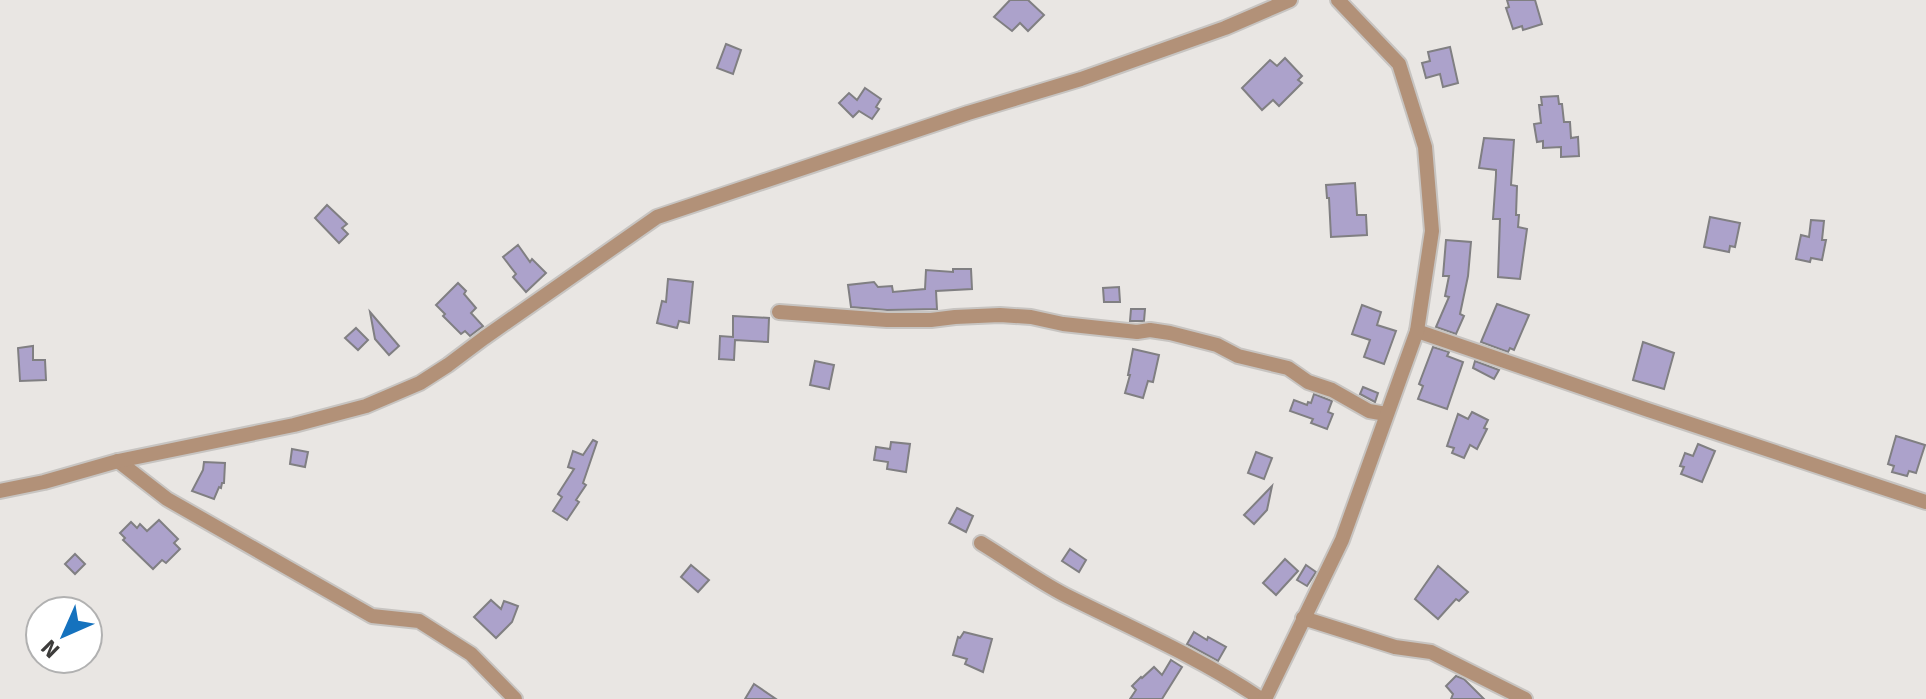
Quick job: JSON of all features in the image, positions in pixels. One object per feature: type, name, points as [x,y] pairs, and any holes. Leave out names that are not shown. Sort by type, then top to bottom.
[{"type":"street","points":[[0,491],[118,461],[294,425],[366,406],[420,383],[448,365],[657,217],[968,113],[1081,79],[1225,28],[1290,0]]},
{"type":"street","points":[[981,543],[1062,594],[1160,640],[1263,699],[1342,540],[1417,331],[1432,231],[1425,147],[1399,64],[1338,0]]},
{"type":"street","points":[[779,312],[887,320],[1016,316],[1063,324],[1170,333],[1217,345],[1238,356],[1288,368],[1308,382],[1332,390],[1369,411],[1386,414]]},
{"type":"street","points":[[1417,331],[1926,502]]},
{"type":"street","points":[[118,461],[167,499],[372,616],[419,621],[471,654],[515,699]]},
{"type":"street","points":[[1303,618],[1395,647],[1431,652],[1525,699]]},
{"type":"building","points":[[1010,0],[1028,0],[1044,15],[1028,31],[1020,23],[1012,31],[994,17]]},
{"type":"building","points":[[1507,0],[1535,0],[1542,24],[1523,30],[1522,26],[1513,29],[1506,8],[1509,7]]},
{"type":"building","points":[[726,44],[741,50],[733,74],[717,68]]},
{"type":"building","points":[[1450,47],[1458,83],[1443,87],[1440,74],[1426,78],[1422,63],[1430,61],[1428,52]]},
{"type":"building","points":[[1285,58],[1302,76],[1298,80],[1302,83],[1279,106],[1273,100],[1262,110],[1242,88],[1270,60],[1277,66]]},
{"type":"building","points":[[865,88],[881,99],[872,119],[859,111],[853,117],[839,103],[849,93],[857,100]]},
{"type":"building","points":[[1558,96],[1564,122],[1570,122],[1571,138],[1578,137],[1579,156],[1561,157],[1561,147],[1543,148],[1543,141],[1537,142],[1534,124],[1541,123],[1541,97]]},
{"type":"building","points":[[1484,138],[1514,140],[1511,185],[1517,186],[1518,227],[1527,229],[1520,279],[1498,277],[1500,219],[1493,219],[1496,170],[1479,168]]},
{"type":"building","points":[[1355,183],[1357,215],[1366,215],[1367,235],[1331,237],[1326,185]]},
{"type":"building","points":[[327,205],[347,224],[342,228],[348,234],[339,243],[315,218]]},
{"type":"building","points":[[1710,217],[1740,223],[1735,247],[1730,246],[1729,252],[1704,247]]},
{"type":"building","points":[[1811,220],[1824,221],[1822,240],[1826,240],[1822,260],[1811,258],[1810,262],[1796,259],[1801,235],[1809,237]]},
{"type":"building","points":[[1446,240],[1471,242],[1460,314],[1464,316],[1456,334],[1436,327],[1449,297],[1445,296],[1449,276],[1443,276]]},
{"type":"building","points":[[518,245],[530,262],[532,259],[546,273],[526,292],[513,277],[516,274],[503,257]]},
{"type":"building","points":[[953,269],[971,269],[972,289],[936,291],[937,309],[851,307],[848,285],[874,282],[878,287],[892,286],[893,292],[925,289],[926,270],[953,272]]},
{"type":"building","points":[[668,279],[693,282],[689,323],[679,321],[677,328],[657,323],[662,301],[666,302]]},
{"type":"building","points":[[458,283],[476,308],[471,313],[483,326],[470,336],[465,331],[461,334],[436,305]]},
{"type":"building","points":[[1119,287],[1120,302],[1104,302],[1103,288]]},
{"type":"building","points":[[1497,304],[1529,315],[1514,350],[1510,348],[1508,352],[1481,342]]},
{"type":"building","points":[[1362,305],[1381,312],[1377,325],[1396,331],[1384,364],[1364,357],[1370,340],[1352,334]]},
{"type":"building","points":[[1131,309],[1145,309],[1144,321],[1130,321]]},
{"type":"building","points":[[370,312],[399,346],[389,355],[375,339]]},
{"type":"building","points":[[733,316],[769,318],[768,342],[735,340],[734,360],[719,359],[720,336],[733,337]]},
{"type":"building","points":[[356,328],[368,340],[358,350],[345,338]]},
{"type":"building","points":[[1643,342],[1674,353],[1664,389],[1633,380]]},
{"type":"building","points":[[33,346],[33,360],[45,360],[46,380],[20,381],[18,348]]},
{"type":"building","points":[[1433,347],[1449,352],[1447,356],[1463,362],[1447,409],[1418,399],[1423,386],[1419,384]]},
{"type":"building","points":[[1133,349],[1159,355],[1153,382],[1148,381],[1143,398],[1125,393]]},
{"type":"building","points":[[815,361],[834,365],[829,389],[810,385]]},
{"type":"building","points":[[1475,361],[1499,370],[1494,379],[1473,368]]},
{"type":"building","points":[[1363,387],[1378,393],[1375,402],[1360,394]]},
{"type":"building","points":[[1314,394],[1332,401],[1328,412],[1333,414],[1327,429],[1311,423],[1313,419],[1290,411],[1294,400],[1307,405]]},
{"type":"building","points":[[1472,412],[1488,420],[1484,428],[1487,429],[1477,449],[1470,445],[1464,458],[1452,453],[1454,448],[1447,446],[1458,414],[1468,419]]},
{"type":"building","points":[[1896,436],[1925,445],[1916,473],[1909,471],[1907,476],[1892,472],[1894,466],[1888,464]]},
{"type":"building","points":[[593,440],[597,442],[583,483],[586,485],[567,520],[553,511],[562,497],[558,494],[574,469],[568,467],[573,451],[583,455]]},
{"type":"building","points":[[891,442],[910,444],[906,472],[887,469],[888,462],[874,460],[876,447],[890,449]]},
{"type":"building","points":[[1698,444],[1715,451],[1702,482],[1681,474],[1684,467],[1680,466],[1685,453],[1693,456]]},
{"type":"building","points":[[292,449],[308,452],[305,467],[290,464]]},
{"type":"building","points":[[1256,452],[1272,458],[1264,479],[1248,473]]},
{"type":"building","points":[[204,462],[225,463],[224,483],[214,499],[192,491]]},
{"type":"building","points":[[1272,486],[1267,510],[1254,524],[1244,515]]},
{"type":"building","points":[[957,508],[973,516],[966,532],[949,523]]},
{"type":"building","points":[[159,520],[178,539],[174,543],[180,549],[166,563],[162,560],[153,569],[123,540],[125,538],[120,533],[131,522],[137,528],[140,524],[147,531]]},
{"type":"building","points":[[1070,549],[1086,560],[1079,572],[1062,561]]},
{"type":"building","points":[[75,554],[85,564],[75,574],[65,564]]},
{"type":"building","points":[[1285,559],[1298,571],[1276,595],[1263,583]]},
{"type":"building","points":[[691,565],[709,580],[698,592],[681,577]]},
{"type":"building","points":[[1306,565],[1316,572],[1307,586],[1297,580]]},
{"type":"building","points":[[1438,566],[1468,592],[1459,601],[1456,599],[1438,619],[1415,599]]},
{"type":"building","points":[[491,600],[501,609],[504,601],[518,606],[512,622],[496,638],[474,617]]},
{"type":"building","points":[[964,632],[992,639],[983,672],[965,664],[967,659],[953,655],[958,637]]},
{"type":"building","points":[[1194,632],[1226,647],[1218,661],[1187,644]]},
{"type":"building","points":[[1171,660],[1182,667],[1162,699],[1130,699],[1136,690],[1132,686],[1141,677],[1154,667],[1162,675]]},
{"type":"building","points":[[1456,676],[1464,679],[1484,699],[1451,699],[1453,694],[1446,686]]},
{"type":"building","points":[[754,684],[776,699],[745,699]]}]
